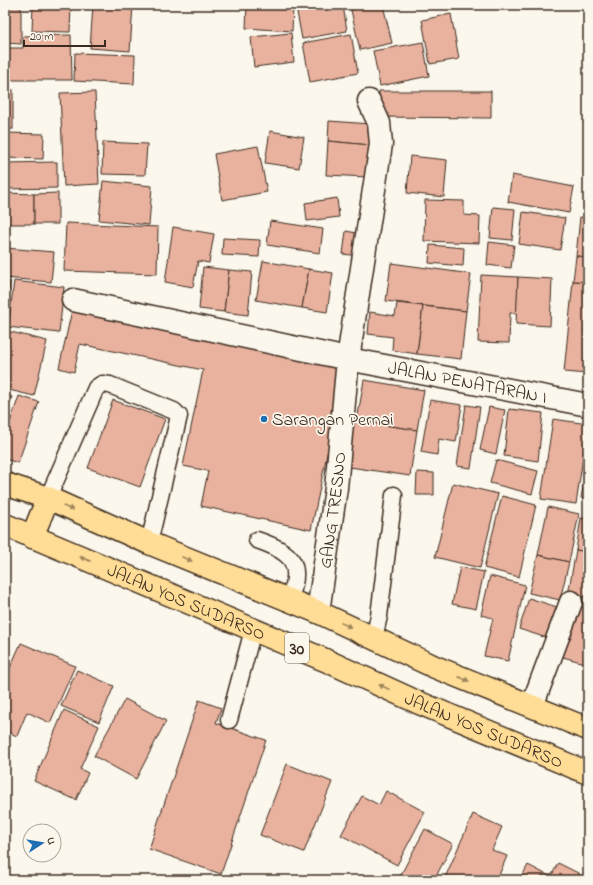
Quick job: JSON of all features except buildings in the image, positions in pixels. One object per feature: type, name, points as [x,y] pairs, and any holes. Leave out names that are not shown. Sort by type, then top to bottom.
[{"type":"highway","name":"30","points":[[5,484],[48,498],[149,543],[318,612],[435,667],[588,729]]},
{"type":"highway","points":[[32,537],[48,498]]},
{"type":"highway","name":"JALAN YOS SUDARSO","points":[[5,525],[253,630],[417,702],[588,773]]},
{"type":"street","name":"GANG TRESNO","points":[[318,612],[336,488],[348,359],[381,144],[379,123],[369,101]]},
{"type":"street","name":"JALAN PENATARAN I","points":[[73,300],[348,359],[588,405]]},
{"type":"street","points":[[532,706],[571,602]]},
{"type":"lane","points":[[48,498],[96,388],[102,384],[110,385],[174,411],[179,416],[149,543]]},
{"type":"lane","points":[[374,638],[379,616],[394,495]]},
{"type":"lane","points":[[257,540],[285,552],[295,564],[295,585],[289,601]]},
{"type":"lane","points":[[229,720],[253,630]]},
{"type":"place","name":"Sarangan Pernai","points":[[264,419]]}]
